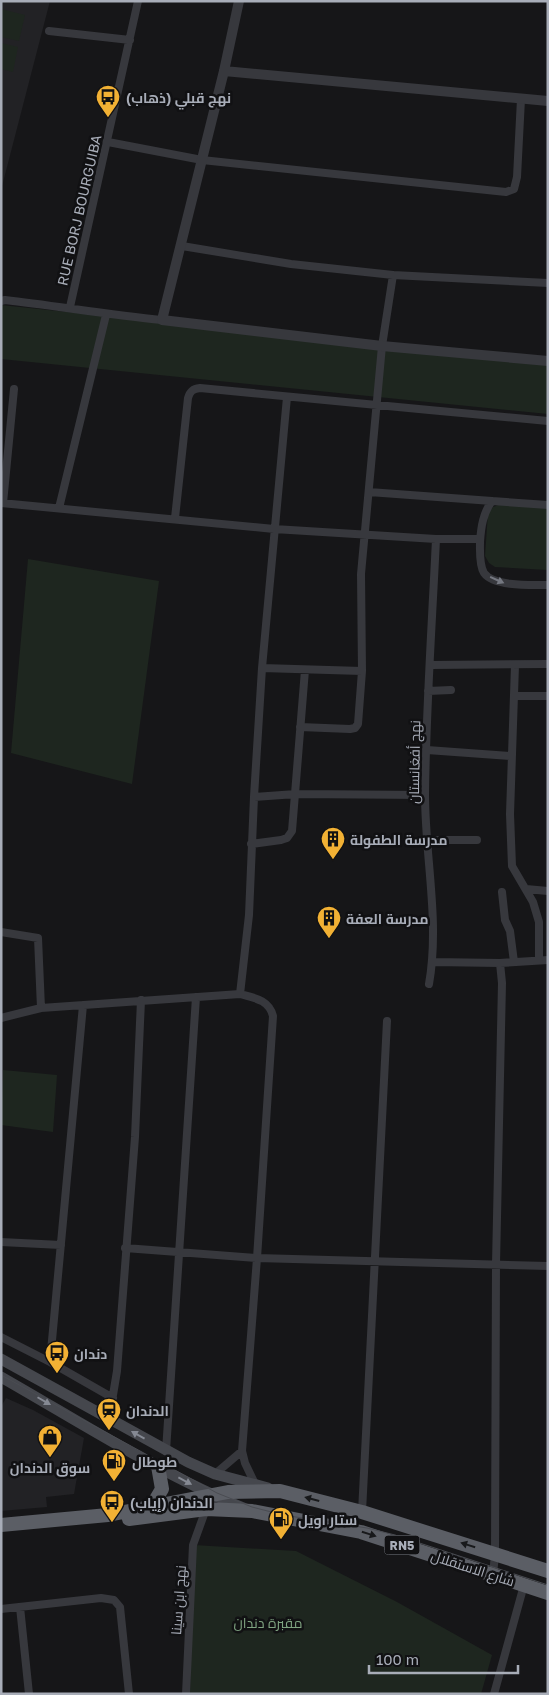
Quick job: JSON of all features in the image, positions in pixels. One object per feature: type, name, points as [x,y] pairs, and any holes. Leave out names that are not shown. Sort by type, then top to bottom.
[{"type":"highway","points":[[152,1506],[162,1489],[158,1466]]},
{"type":"highway","name":"شارع الاستقلال","points":[[280,1491],[362,1512],[548,1571]]},
{"type":"highway","name":"RN5","points":[[1,1525],[108,1515],[211,1494],[280,1491]]},
{"type":"highway","name":"RN5","points":[[1,1533],[206,1510],[252,1511]]},
{"type":"highway","name":"شارع الاستقلال","points":[[252,1511],[360,1532],[548,1594]]},
{"type":"main road","points":[[1,1359],[166,1451],[215,1474],[280,1491]]},
{"type":"main road","points":[[1,1377],[158,1466],[211,1494],[252,1511]]},
{"type":"street","name":"RUE BORJ BOURGUIBA","points":[[70,308],[138,1]]},
{"type":"street","points":[[162,320],[182,246],[239,1]]},
{"type":"street","points":[[50,30],[130,40]]},
{"type":"street","points":[[224,71],[548,101]]},
{"type":"street","points":[[108,142],[202,160],[506,192],[514,189],[517,177],[522,99]]},
{"type":"street","points":[[182,246],[291,264],[393,275],[548,283]]},
{"type":"street","points":[[300,728],[355,728],[358,724],[362,672],[360,574],[382,346],[393,275]]},
{"type":"street","points":[[1,301],[70,308],[106,315],[382,346],[548,361]]},
{"type":"street","points":[[59,508],[106,315]]},
{"type":"street","points":[[175,518],[188,398],[192,391],[200,388],[548,421]]},
{"type":"street","points":[[14,389],[2,503],[175,518],[274,529],[436,539],[480,539]]},
{"type":"street","points":[[240,994],[249,915],[251,844],[262,668],[287,397]]},
{"type":"street","points":[[369,492],[548,505]]},
{"type":"street","points":[[492,501],[485,514],[480,539],[480,552],[484,572],[493,580],[505,583],[548,585]]},
{"type":"street","name":"نهج أفغانستان","points":[[428,984],[433,962],[431,873],[426,840],[425,795],[428,690],[431,665],[436,539]]},
{"type":"street","points":[[515,664],[510,814],[512,866],[533,902],[539,922],[539,960]]},
{"type":"street","points":[[431,665],[548,664]]},
{"type":"street","points":[[262,668],[362,672]]},
{"type":"street","points":[[251,844],[287,838],[292,831],[305,670]]},
{"type":"street","points":[[428,690],[451,690]]},
{"type":"street","points":[[514,696],[548,696]]},
{"type":"street","points":[[427,750],[511,756]]},
{"type":"street","points":[[254,797],[296,794],[425,795]]},
{"type":"street","points":[[426,840],[477,840]]},
{"type":"street","points":[[526,889],[548,891]]},
{"type":"street","points":[[502,892],[505,920],[510,931],[514,962]]},
{"type":"street","points":[[1,932],[38,938],[41,1008]]},
{"type":"street","points":[[433,962],[500,963],[548,960]]},
{"type":"street","points":[[493,1575],[495,1554],[498,1095],[502,1014],[500,963]]},
{"type":"street","points":[[1,1018],[41,1008],[240,994],[266,1003],[272,1010],[258,1258],[242,1451],[254,1484]]},
{"type":"street","points":[[166,1451],[196,997]]},
{"type":"street","points":[[108,1419],[117,1371],[135,1137],[142,1000]]},
{"type":"street","points":[[50,1362],[83,1005]]},
{"type":"street","points":[[362,1512],[387,1021]]},
{"type":"street","points":[[1,1242],[61,1245]]},
{"type":"street","points":[[126,1248],[258,1258],[548,1266]]},
{"type":"street","points":[[1,1337],[113,1398]]},
{"type":"street","points":[[215,1474],[242,1451]]},
{"type":"street","name":"نهج ابن سينا","points":[[186,1694],[193,1545],[206,1510]]},
{"type":"street","points":[[494,1694],[524,1585]]},
{"type":"street","points":[[1,1609],[102,1598],[108,1598],[117,1602],[121,1614],[129,1694]]},
{"type":"street","points":[[20,1607],[29,1694]]},
{"type":"shaded area","points":[[1,1],[50,1],[1,190]]},
{"type":"shaded area","name":"سوق الدندان","points":[[6,1398],[33,1410],[84,1438],[74,1494],[46,1497],[47,1507],[1,1511],[1,1407]]},
{"type":"green space","points":[[1,9],[25,15],[19,41],[1,37]]},
{"type":"green space","points":[[1,43],[18,47],[13,72],[1,69]]},
{"type":"green space","points":[[1,305],[548,363],[548,414],[1,359]]},
{"type":"green space","points":[[501,504],[548,507],[548,570],[495,567],[489,563],[485,556],[488,513],[493,507]]},
{"type":"green space","points":[[28,559],[159,581],[132,784],[11,753]]},
{"type":"green space","points":[[3,1070],[57,1075],[53,1132],[1,1125]]},
{"type":"green space","name":"مقبرة دندان","points":[[194,1545],[296,1551],[397,1602],[492,1655],[481,1694],[190,1694]]},
{"type":"tram line","points":[[1,1375],[217,1493],[252,1507],[283,1515],[367,1528],[395,1535],[548,1585]]},
{"type":"place","name":"نهج قبلي (ذهاب)","points":[[108,118]]},
{"type":"place","name":"مدرسة الطفولة","points":[[333,860]]},
{"type":"place","name":"مدرسة العفة","points":[[329,939]]},
{"type":"place","name":"دندان","points":[[57,1374]]},
{"type":"place","name":"الدندان","points":[[109,1431]]},
{"type":"place","name":"سوق الدندان","points":[[50,1458]]},
{"type":"place","name":"طوطال","points":[[114,1482]]},
{"type":"place","name":"الدندان (إياب)","points":[[112,1523]]},
{"type":"place","name":"ستار اويل","points":[[281,1540]]}]
